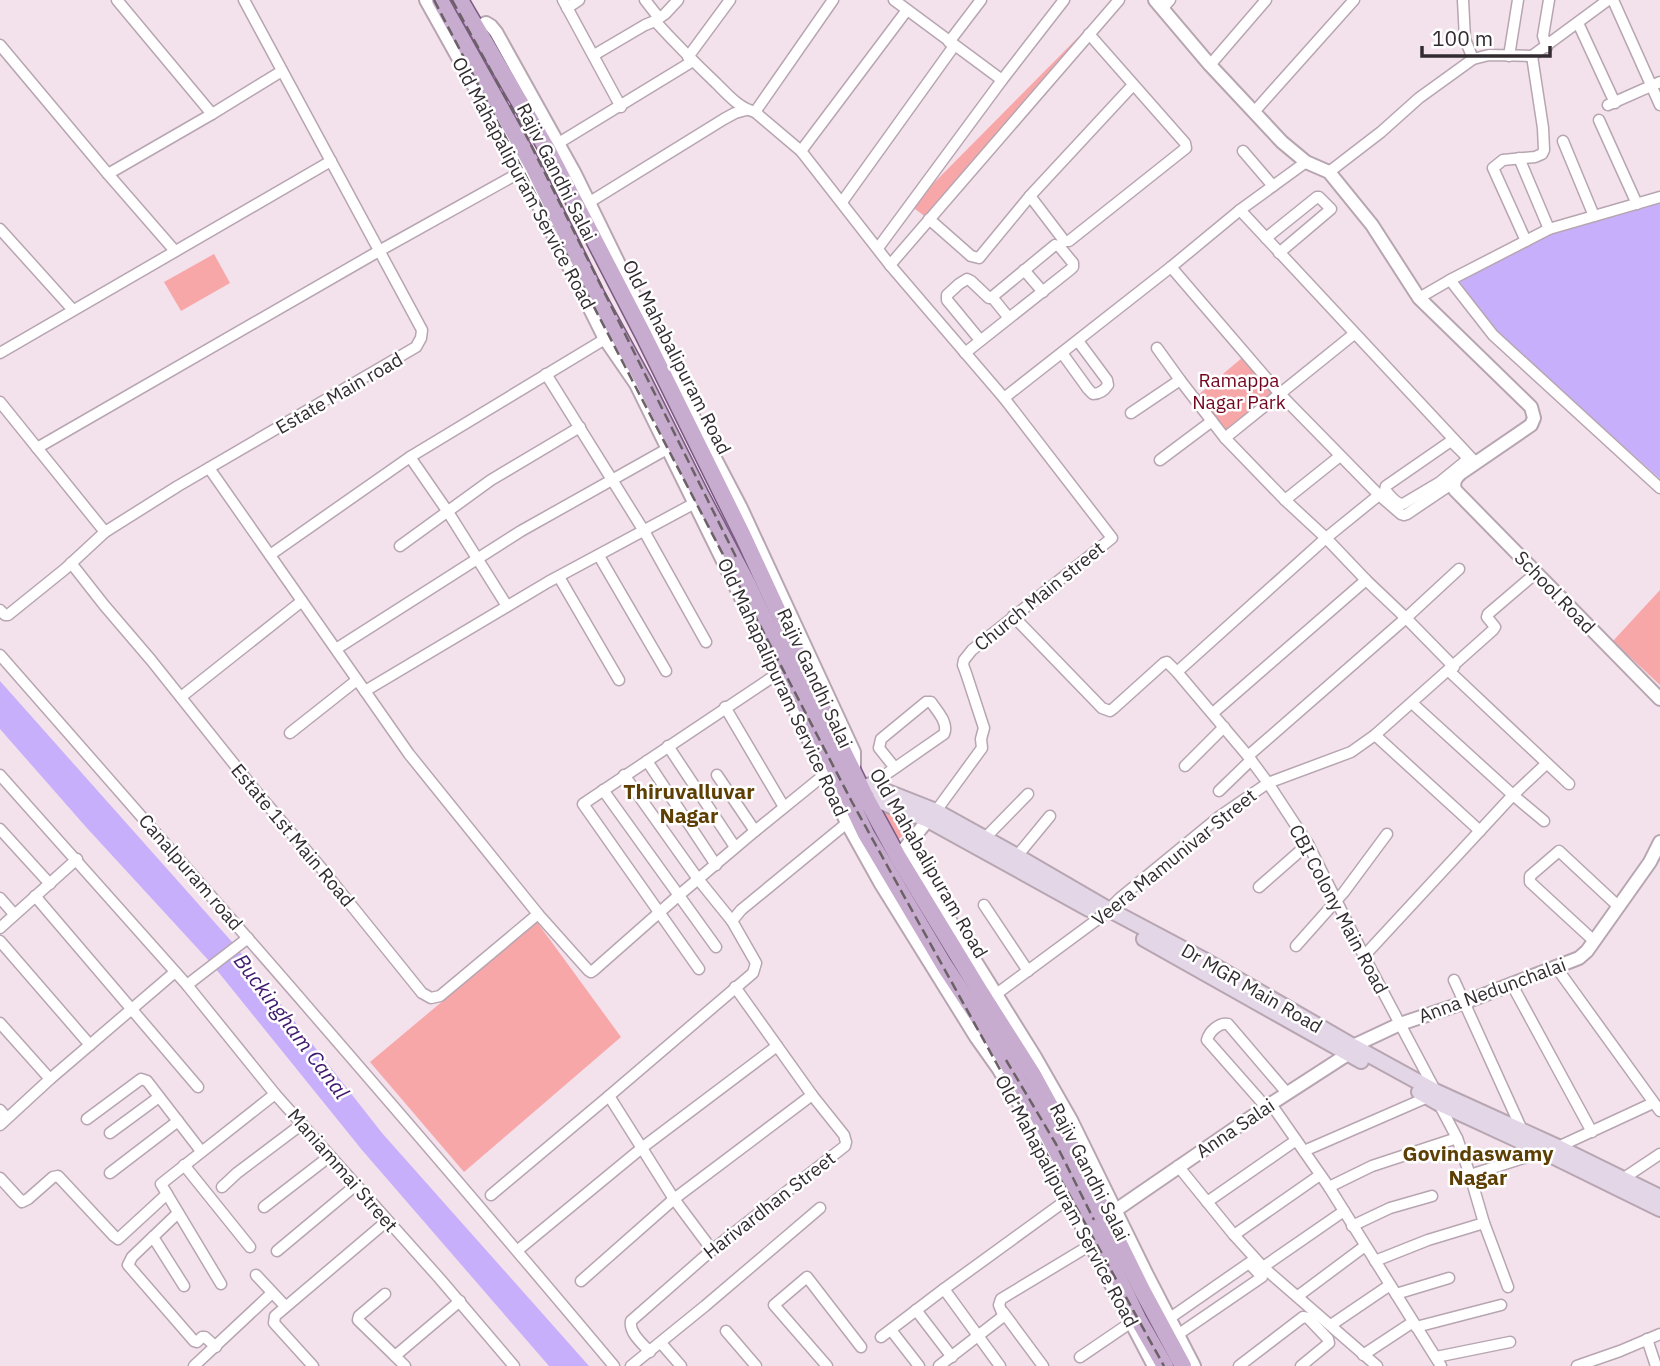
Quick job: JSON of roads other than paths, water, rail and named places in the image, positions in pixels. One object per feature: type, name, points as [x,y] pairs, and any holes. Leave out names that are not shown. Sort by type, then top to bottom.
[{"type":"main road","name":"Rajiv Gandhi Salai","points":[[440,0],[747,583],[782,670],[858,792],[866,834],[944,965],[1031,1102],[1096,1242],[1165,1366]]},
{"type":"main road","name":"Old Mahabalipuram Road","points":[[460,0],[547,149],[584,206],[643,334],[743,536],[794,632],[858,792],[901,853],[1111,1212],[1174,1338],[1183,1366]]},
{"type":"main road","points":[[669,431],[687,422]]},
{"type":"main road","name":"Dr MGR Main Road","points":[[858,792],[881,802],[932,816],[985,838],[1105,912]]},
{"type":"main road","name":"Dr MGR Main Road","points":[[932,816],[1105,912],[1206,961],[1351,1050],[1434,1097],[1660,1209]]},
{"type":"main road","name":"Dr MGR Main Road","points":[[1434,1097],[1522,1131],[1660,1197]]},
{"type":"street","points":[[117,0],[212,114]]},
{"type":"street","name":"Estate Main road","points":[[4,612],[71,563],[105,532],[416,347],[421,338],[422,330],[244,0]]},
{"type":"street","name":"Old Mahapalipuram Service Road","points":[[426,0],[527,169],[605,339],[642,388],[667,449],[782,670],[824,775],[847,823],[881,884],[998,1068],[1073,1195]]},
{"type":"street","points":[[579,0],[565,4],[621,107]]},
{"type":"street","points":[[645,0],[657,20],[691,59],[801,151],[890,265],[1004,398],[1240,210],[1306,162]]},
{"type":"street","points":[[594,55],[657,20],[678,0]]},
{"type":"street","points":[[557,144],[621,107],[691,59],[730,0]]},
{"type":"street","points":[[584,206],[724,119],[735,113],[751,111],[833,0]]},
{"type":"street","points":[[894,0],[1002,80]]},
{"type":"street","points":[[842,202],[981,0]]},
{"type":"street","points":[[878,247],[1064,0]]},
{"type":"street","points":[[890,265],[1119,0]]},
{"type":"street","points":[[1210,65],[1266,0]]},
{"type":"street","points":[[1254,112],[1354,0]]},
{"type":"street","points":[[1463,0],[1465,39],[1473,59]]},
{"type":"street","points":[[1509,56],[1518,0]]},
{"type":"street","points":[[1547,47],[1544,36],[1549,0]]},
{"type":"street","points":[[1329,172],[1381,132],[1419,98],[1473,59],[1489,55],[1532,56],[1611,0],[1656,84],[1660,105]]},
{"type":"street","points":[[1162,3],[1210,65],[1282,142],[1306,162],[1329,172],[1372,225],[1419,298],[1531,407],[1534,418],[1531,425],[1475,462],[1404,515],[1379,495],[1280,394],[1171,267]]},
{"type":"street","points":[[801,151],[907,10]]},
{"type":"street","points":[[475,28],[486,23],[491,26],[557,144],[584,206],[741,508],[794,632]]},
{"type":"street","points":[[1578,23],[1611,104],[1656,84]]},
{"type":"street","points":[[1030,196],[1064,241],[1069,241],[1184,150],[1186,145],[1089,34]]},
{"type":"street","points":[[0,45],[175,251]]},
{"type":"street","points":[[1526,240],[1493,168],[1503,160],[1539,156],[1545,146],[1532,56]]},
{"type":"street","points":[[108,174],[282,71]]},
{"type":"street","points":[[929,219],[971,256],[979,258],[1030,196],[1133,85]]},
{"type":"street","points":[[1599,120],[1637,204]]},
{"type":"street","points":[[1563,141],[1594,216]]},
{"type":"street","points":[[1244,151],[1273,186]]},
{"type":"street","points":[[1519,158],[1549,229]]},
{"type":"street","points":[[0,353],[331,161]]},
{"type":"street","points":[[37,448],[527,169]]},
{"type":"street","points":[[1266,238],[1317,197],[1331,209],[1279,253]]},
{"type":"street","points":[[1419,298],[1549,229],[1660,197]]},
{"type":"street","points":[[1240,210],[1475,462]]},
{"type":"street","points":[[0,229],[73,310]]},
{"type":"street","points":[[965,353],[1043,292],[1073,267],[1073,263],[1059,246],[1055,245],[992,298]]},
{"type":"street","points":[[1024,271],[1043,292]]},
{"type":"street","points":[[980,340],[947,300],[947,295],[959,284],[967,279],[971,281],[992,298],[1009,318]]},
{"type":"street","points":[[1450,281],[1493,335],[1660,488]]},
{"type":"street","points":[[1224,438],[1354,334]]},
{"type":"street","points":[[270,555],[410,457],[605,339]]},
{"type":"street","points":[[1062,353],[1093,394],[1105,390],[1107,380],[1078,341]]},
{"type":"street","points":[[1157,348],[1224,438],[1406,618],[1451,669],[1569,785]]},
{"type":"street","points":[[546,374],[644,531],[706,642]]},
{"type":"street","points":[[1131,413],[1180,380]]},
{"type":"street","name":"Church Main street","points":[[901,853],[982,748],[984,727],[963,666],[964,660],[1013,616],[1112,538],[1004,398]]},
{"type":"street","points":[[0,402],[105,532]]},
{"type":"street","points":[[1160,460],[1212,421]]},
{"type":"street","points":[[400,546],[491,480],[580,427]]},
{"type":"street","points":[[1451,441],[1466,460],[1446,484],[1404,504],[1398,504],[1385,490],[1393,480],[1451,441]]},
{"type":"street","points":[[336,649],[521,531],[667,449]]},
{"type":"street","points":[[1285,500],[1340,456]]},
{"type":"street","points":[[410,457],[507,606]]},
{"type":"street","points":[[209,468],[409,754],[538,914],[584,967],[591,971],[824,775]]},
{"type":"street","name":"School Road","points":[[1446,484],[1455,490],[1660,699]]},
{"type":"street","points":[[1013,616],[1102,708],[1110,711],[1164,663],[1167,662],[1174,668],[1379,495]]},
{"type":"street","points":[[365,691],[507,606],[695,503]]},
{"type":"street","points":[[599,556],[666,671]]},
{"type":"street","name":"Estate 1st Main Road","points":[[71,563],[426,996],[440,996],[538,914]]},
{"type":"street","points":[[1219,791],[1249,758],[1459,569]]},
{"type":"street","name":"Veera Mamunivar Street","points":[[995,995],[1105,912],[1220,816],[1268,783],[1351,752],[1375,735],[1494,629],[1488,614],[1536,573]]},
{"type":"street","points":[[559,577],[619,680]]},
{"type":"street","points":[[1213,713],[1366,580]]},
{"type":"street","points":[[181,697],[302,601]]},
{"type":"street","name":"Canalpuram road","points":[[0,654],[244,941],[518,1250],[614,1366]]},
{"type":"street","name":"CBI Colony Main Road","points":[[1174,668],[1249,758],[1308,844],[1457,1138],[1508,1287]]},
{"type":"street","points":[[699,970],[583,804],[782,670]]},
{"type":"street","points":[[290,733],[358,680]]},
{"type":"street","points":[[858,792],[895,768],[944,734],[945,723],[930,702],[926,702],[881,739],[879,748],[895,768]]},
{"type":"street","points":[[1412,703],[1544,821]]},
{"type":"street","points":[[725,707],[784,807]]},
{"type":"street","points":[[1185,766],[1224,727]]},
{"type":"street","points":[[1375,735],[1480,831]]},
{"type":"street","points":[[668,746],[735,848]]},
{"type":"street","points":[[647,761],[716,865]]},
{"type":"street","points":[[1364,956],[1513,795],[1546,764]]},
{"type":"street","points":[[0,775],[175,972],[2,1118]]},
{"type":"street","points":[[491,1195],[753,973],[757,963],[732,921],[698,880],[624,775]]},
{"type":"street","points":[[717,775],[755,831]]},
{"type":"street","points":[[603,790],[716,947]]},
{"type":"street","points":[[985,838],[1028,794]]},
{"type":"street","points":[[1017,856],[1050,816]]},
{"type":"street","points":[[732,921],[741,910],[847,823]]},
{"type":"street","points":[[0,828],[50,884]]},
{"type":"street","points":[[1296,946],[1336,901],[1387,834]]},
{"type":"street","name":"Anna Nedunchalai","points":[[1351,1050],[1399,1024],[1463,1003],[1578,958],[1587,950],[1650,862],[1660,842]]},
{"type":"street","points":[[1259,887],[1308,844]]},
{"type":"street","points":[[1593,940],[1530,882],[1530,876],[1559,850],[1618,906]]},
{"type":"street","points":[[901,853],[1035,1056],[1064,1108],[1111,1212],[1170,1318],[1174,1338],[1194,1366]]},
{"type":"street","points":[[0,928],[77,859]]},
{"type":"street","points":[[36,896],[198,1087]]},
{"type":"street","points":[[0,898],[14,914]]},
{"type":"street","points":[[984,905],[1028,971]]},
{"type":"street","points":[[0,941],[90,1045]]},
{"type":"street","points":[[191,981],[244,941]]},
{"type":"street","points":[[1470,1175],[1558,1147],[1657,1107],[1556,967]]},
{"type":"street","name":"Maniammai Street","points":[[175,972],[191,981],[275,1094],[460,1301],[514,1366]]},
{"type":"street","points":[[1454,981],[1522,1131]]},
{"type":"street","points":[[1511,983],[1592,1132]]},
{"type":"street","name":"Harivardhan Street","points":[[650,1352],[632,1331],[629,1325],[631,1321],[712,1250],[845,1146],[846,1139],[735,987]]},
{"type":"street","points":[[0,1023],[50,1079]]},
{"type":"street","points":[[1287,1093],[1228,1024],[1220,1025],[1208,1036],[1207,1040],[1268,1105],[1304,1151],[1439,1361],[1510,1342]]},
{"type":"street","points":[[518,1250],[643,1147],[777,1046]]},
{"type":"street","name":"Anna Salai","points":[[1111,1212],[1351,1050]]},
{"type":"street","points":[[87,1119],[141,1079],[147,1081],[201,1151]]},
{"type":"street","points":[[221,1284],[162,1183],[275,1094]]},
{"type":"street","points":[[581,1281],[674,1199],[812,1095]]},
{"type":"street","points":[[609,1096],[674,1199],[712,1250]]},
{"type":"street","points":[[110,1133],[159,1097]]},
{"type":"street","points":[[1304,1151],[1434,1097]]},
{"type":"street","points":[[110,1173],[178,1121]]},
{"type":"street","points":[[222,1187],[302,1124]]},
{"type":"street","points":[[1329,1187],[1372,1166],[1457,1138]]},
{"type":"street","points":[[1206,1202],[1295,1141]]},
{"type":"street","points":[[1624,1178],[1660,1154]]},
{"type":"street","points":[[264,1207],[330,1156]]},
{"type":"street","points":[[184,1165],[250,1247]]},
{"type":"street","points":[[1178,1166],[1263,1268],[1377,1366]]},
{"type":"street","points":[[1234,1235],[1320,1175]]},
{"type":"street","points":[[0,1178],[22,1202],[53,1177],[58,1176],[118,1239],[167,1194]]},
{"type":"street","points":[[277,1251],[356,1185]]},
{"type":"street","points":[[881,1338],[915,1310],[1073,1195]]},
{"type":"street","points":[[1352,1226],[1390,1208],[1432,1196]]},
{"type":"street","points":[[631,1366],[820,1208]]},
{"type":"street","points":[[1263,1268],[1344,1211]]},
{"type":"street","points":[[178,1213],[132,1257],[128,1265],[194,1340],[197,1342],[205,1337],[216,1347]]},
{"type":"street","points":[[313,1366],[274,1323],[277,1314],[387,1221]]},
{"type":"street","points":[[1375,1261],[1428,1240],[1484,1223]]},
{"type":"street","points":[[153,1237],[184,1286]]},
{"type":"street","points":[[1043,1366],[1003,1312],[999,1304],[1001,1299],[1096,1242]]},
{"type":"street","name":"Old Mahapalipuram Service Road","points":[[1096,1242],[1130,1323],[1154,1366]]},
{"type":"street","points":[[1298,1296],[1365,1246]]},
{"type":"street","points":[[1170,1318],[1250,1263],[1262,1277],[1174,1338]]},
{"type":"street","points":[[256,1275],[285,1306]]},
{"type":"street","points":[[827,1366],[774,1305],[807,1278],[861,1347]]},
{"type":"street","points":[[1331,1325],[1393,1290],[1449,1278]]},
{"type":"street","points":[[944,1289],[1000,1366]]},
{"type":"street","points":[[194,1366],[272,1293]]},
{"type":"street","points":[[385,1294],[359,1316],[358,1321],[405,1366]]},
{"type":"street","points":[[395,1356],[460,1301]]},
{"type":"street","points":[[1363,1354],[1414,1324],[1501,1305]]},
{"type":"street","points":[[915,1310],[952,1357]]},
{"type":"street","points":[[939,1366],[1001,1318],[1003,1312]]},
{"type":"street","points":[[1240,1366],[1303,1317],[1308,1318],[1329,1343],[1301,1366]]},
{"type":"street","points":[[1080,1357],[1130,1323]]},
{"type":"street","points":[[891,1330],[919,1366]]},
{"type":"street","points":[[726,1331],[756,1366]]},
{"type":"street","points":[[1580,1366],[1660,1334]]},
{"type":"street","points":[[1647,1339],[1656,1366]]},
{"type":"street","points":[[661,1343],[681,1366]]},
{"type":"water","points":[[1660,200],[1660,479],[1491,327],[1457,282],[1549,233]]},
{"type":"water","name":"Buckingham Canal","points":[[0,681],[233,943],[382,1133],[589,1366],[549,1366],[362,1150],[211,963],[0,729]]},
{"type":"railway","points":[[434,0],[852,802],[1164,1366]]},
{"type":"railway","points":[[452,0],[524,131],[738,561]]},
{"type":"railway","points":[[1006,1060],[1056,1144],[1094,1220]]},
{"type":"district","name":"Thiruvalluvar Nagar","points":[[689,803]]},
{"type":"district","name":"Govindaswamy Nagar","points":[[1478,1165]]},
{"type":"park label","name":"Ramappa Nagar Park","points":[[1239,391]]}]
